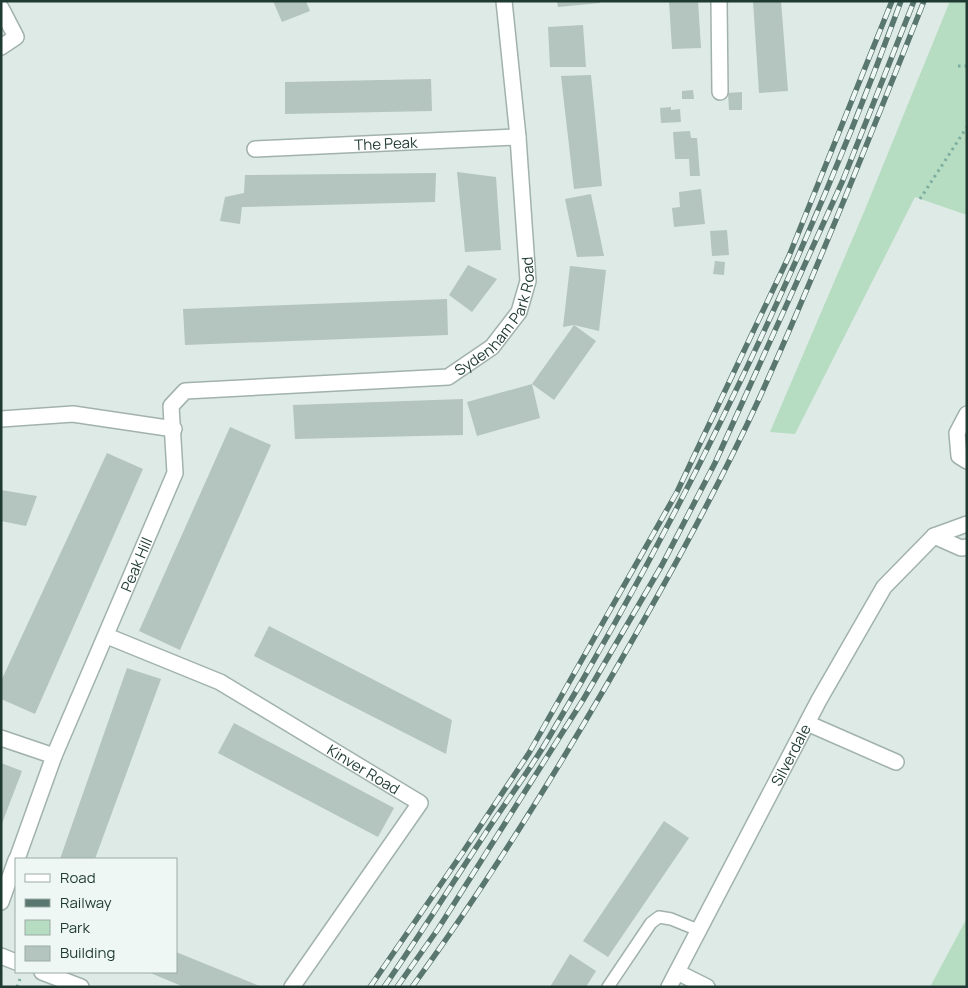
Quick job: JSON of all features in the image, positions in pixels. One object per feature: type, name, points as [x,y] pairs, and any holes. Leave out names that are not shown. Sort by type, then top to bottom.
[{"type":"street","name":"Sydenham Park Road","points":[[174,429],[171,406],[185,391],[448,377],[492,347],[519,312],[528,281],[518,137],[504,1]]},
{"type":"street","points":[[719,1],[720,92]]},
{"type":"street","points":[[1,8],[16,37],[1,47]]},
{"type":"street","name":"The Peak","points":[[255,149],[518,137]]},
{"type":"street","points":[[1,418],[73,414],[174,429]]},
{"type":"street","points":[[967,414],[957,433],[959,456],[967,461]]},
{"type":"street","name":"Peak Hill","points":[[17,858],[54,756],[176,474],[174,429]]},
{"type":"street","name":"Silverdale","points":[[669,987],[807,723],[884,587],[934,536],[967,524]]},
{"type":"street","points":[[934,536],[961,548],[967,548]]},
{"type":"street","name":"Kinver Road","points":[[107,636],[220,682],[420,804],[292,987]]},
{"type":"street","points":[[807,723],[896,762]]},
{"type":"street","points":[[1,738],[54,756]]},
{"type":"street","name":"Peak Hill","points":[[1,902],[15,863]]},
{"type":"street","points":[[676,972],[707,987]]},
{"type":"street","points":[[45,973],[81,987]]},
{"type":"lane","points":[[608,987],[651,923],[659,918],[671,919],[698,930]]},
{"type":"path","points":[[958,66],[967,66]]},
{"type":"path","points":[[920,199],[967,127]]},
{"type":"green space","points":[[950,1],[967,1],[967,215],[915,197],[795,434],[770,432],[864,212]]},
{"type":"green space","points":[[967,918],[967,987],[930,987]]},
{"type":"building","points":[[273,1],[306,1],[310,11],[282,22]]},
{"type":"building","points":[[557,1],[600,1],[600,3],[558,7]]},
{"type":"building","points":[[669,1],[698,1],[701,48],[672,49]]},
{"type":"building","points":[[753,1],[781,1],[788,91],[759,93]]},
{"type":"building","points":[[583,25],[586,67],[550,67],[548,27]]},
{"type":"building","points":[[591,75],[602,186],[574,189],[561,76]]},
{"type":"building","points":[[431,79],[432,111],[285,114],[285,82]]},
{"type":"building","points":[[693,90],[694,99],[682,99],[682,91]]},
{"type":"building","points":[[742,92],[742,110],[729,110],[728,93]]},
{"type":"building","points":[[671,107],[671,110],[680,109],[681,122],[661,123],[660,108]]},
{"type":"building","points":[[690,131],[691,138],[697,138],[700,176],[690,176],[689,159],[675,159],[673,132]]},
{"type":"building","points":[[457,172],[496,177],[501,250],[465,252]]},
{"type":"building","points":[[436,173],[435,202],[242,207],[240,224],[220,221],[225,197],[244,193],[245,175]]},
{"type":"building","points":[[701,189],[705,224],[674,227],[672,208],[680,207],[679,192]]},
{"type":"building","points":[[591,194],[604,256],[577,257],[565,199]]},
{"type":"building","points":[[727,230],[729,255],[712,256],[710,231]]},
{"type":"building","points":[[715,261],[725,262],[724,275],[713,274]]},
{"type":"building","points":[[468,265],[497,279],[472,312],[449,295]]},
{"type":"building","points":[[570,266],[606,270],[599,331],[574,325],[563,327]]},
{"type":"building","points":[[447,299],[448,335],[185,345],[183,309]]},
{"type":"building","points":[[574,325],[596,341],[554,400],[532,384]]},
{"type":"building","points":[[532,384],[540,418],[477,436],[467,402]]},
{"type":"building","points":[[463,399],[463,435],[295,439],[293,405]]},
{"type":"building","points":[[230,427],[271,445],[180,650],[139,631]]},
{"type":"building","points":[[107,453],[143,469],[35,714],[1,699],[1,681]]},
{"type":"building","points":[[1,490],[37,496],[26,526],[1,521]]},
{"type":"building","points":[[269,626],[452,720],[446,754],[254,656]]},
{"type":"building","points":[[127,668],[161,679],[95,858],[60,858]]},
{"type":"building","points":[[234,723],[394,808],[378,837],[218,753]]},
{"type":"building","points":[[1,763],[22,771],[1,826]]},
{"type":"building","points":[[664,821],[689,838],[608,957],[583,941]]},
{"type":"building","points":[[178,953],[262,987],[184,987],[150,973],[178,973]]},
{"type":"building","points":[[570,954],[596,971],[586,987],[550,987]]},
{"type":"railway","points":[[370,987],[529,753],[677,492],[789,256],[892,1]]},
{"type":"railway","points":[[384,987],[540,752],[600,650],[649,561],[742,378],[785,285],[865,97],[901,1]]},
{"type":"railway","points":[[397,987],[438,929],[583,700],[662,565],[715,463],[843,180],[914,1]]},
{"type":"railway","points":[[412,987],[489,876],[560,763],[646,616],[705,508],[742,436],[802,300],[924,1]]}]
